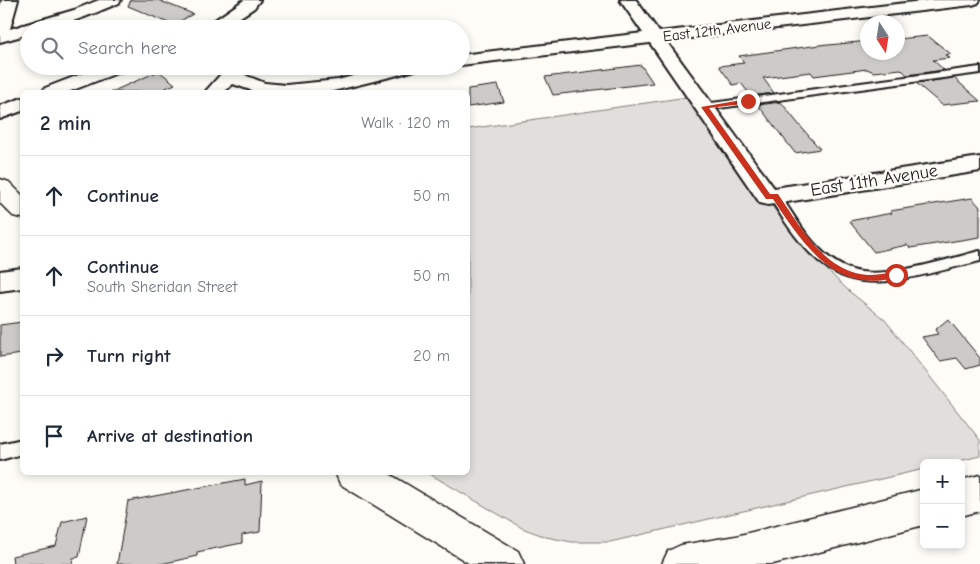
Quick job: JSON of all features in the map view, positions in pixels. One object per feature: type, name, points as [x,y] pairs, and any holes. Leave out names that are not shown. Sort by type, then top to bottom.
[{"type":"street","points":[[0,35],[10,0]]},
{"type":"street","points":[[55,20],[80,13],[113,0]]},
{"type":"street","points":[[224,20],[248,5],[252,0]]},
{"type":"street","points":[[628,0],[704,107],[772,196]]},
{"type":"street","name":"East 12th Avenue","points":[[470,59],[972,0]]},
{"type":"street","points":[[0,35],[20,30]]},
{"type":"street","points":[[57,90],[96,75]]},
{"type":"street","points":[[215,90],[224,75]]},
{"type":"street","points":[[235,75],[267,90]]},
{"type":"street","points":[[318,90],[375,75]]},
{"type":"street","points":[[0,112],[20,105]]},
{"type":"street","name":"East 11th Avenue","points":[[772,196],[980,164]]},
{"type":"street","points":[[0,188],[20,207]]},
{"type":"street","points":[[0,282],[20,278]]},
{"type":"street","points":[[357,475],[505,564]]},
{"type":"street","points":[[965,497],[980,493]]},
{"type":"street","points":[[681,564],[736,555],[920,508]]},
{"type":"lane","points":[[704,107],[980,70]]},
{"type":"lane","points":[[772,196],[808,242],[825,260],[853,276],[869,278],[896,275],[980,256]]},
{"type":"lane","points":[[0,452],[20,447]]},
{"type":"shaded area","points":[[687,97],[757,200],[772,206],[802,246],[849,291],[885,320],[980,440],[980,456],[965,460],[920,459],[920,470],[610,542],[572,542],[546,537],[522,528],[431,475],[470,475],[470,129]]},
{"type":"building","points":[[131,0],[158,0],[193,14],[182,20],[161,20],[128,6]]},
{"type":"building","points":[[928,36],[951,54],[945,55],[950,58],[933,60],[944,70],[907,75],[901,69],[874,72],[867,69],[814,76],[811,72],[763,78],[774,93],[751,96],[741,83],[733,85],[719,66],[744,63],[739,56],[827,44],[860,42],[860,60],[905,60],[905,38]]},
{"type":"building","points":[[641,65],[653,83],[553,95],[545,77]]},
{"type":"building","points":[[150,75],[164,75],[175,84],[162,90],[116,90]]},
{"type":"building","points":[[954,78],[980,101],[942,105],[916,83]]},
{"type":"building","points":[[498,85],[504,102],[470,107],[470,90],[468,89]]},
{"type":"building","points":[[781,102],[820,149],[795,153],[758,105]]},
{"type":"building","points":[[972,198],[980,207],[980,237],[910,248],[907,245],[874,252],[849,221],[892,213],[890,211]]},
{"type":"building","points":[[948,319],[980,358],[980,365],[966,369],[957,358],[940,361],[922,337],[938,334],[935,330]]},
{"type":"building","points":[[20,322],[20,354],[0,357],[0,325]]},
{"type":"building","points":[[245,479],[245,485],[262,481],[260,532],[242,535],[242,543],[197,552],[197,556],[161,564],[117,564],[128,501]]},
{"type":"building","points":[[87,516],[79,557],[73,558],[72,564],[13,564],[12,556],[56,546],[62,522]]},
{"type":"route","points":[[748,101],[704,107],[768,197],[775,196],[802,236],[825,260],[840,270],[853,276],[869,278],[896,275]]}]
